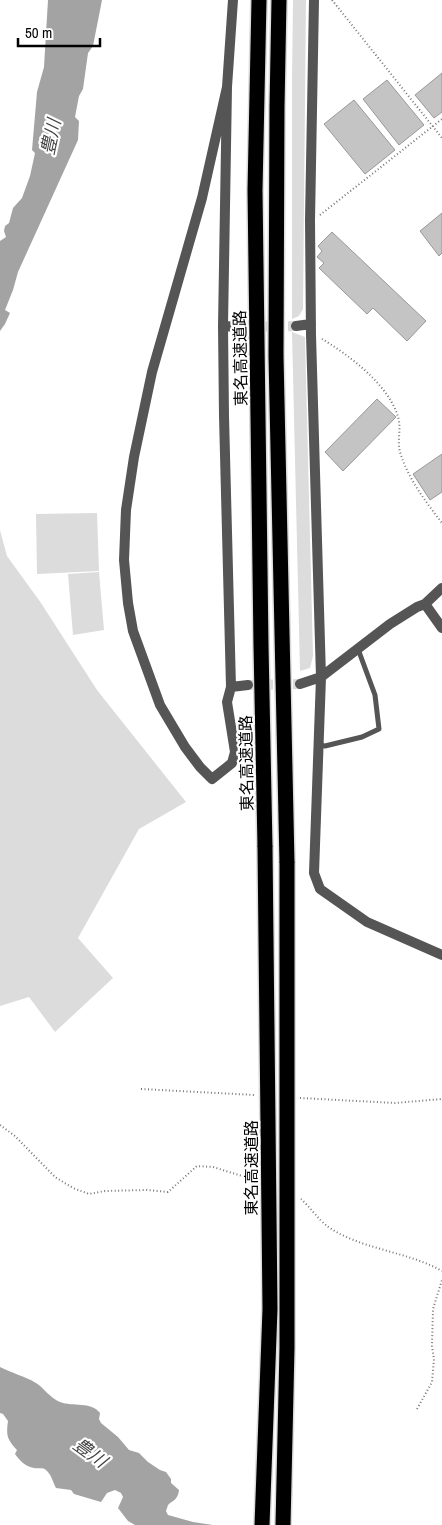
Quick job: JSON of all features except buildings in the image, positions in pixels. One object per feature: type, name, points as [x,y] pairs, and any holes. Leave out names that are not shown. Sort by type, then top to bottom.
[{"type":"highway","name":"東名高速道路","points":[[259,0],[255,190],[270,1309],[262,1525]]},
{"type":"highway","points":[[280,0],[276,107],[276,356],[287,863],[287,1348],[283,1525]]},
{"type":"street","points":[[227,87],[202,198],[152,372],[134,457],[126,510],[124,560],[133,632],[160,705],[185,747],[212,780],[232,763],[234,752],[227,702],[231,687],[223,326],[227,87],[233,0]]},
{"type":"street","points":[[314,0],[310,220],[311,330],[316,564],[321,678],[314,873],[320,889],[367,922],[442,955]]},
{"type":"street","points":[[223,326],[244,327]]},
{"type":"street","points":[[296,326],[311,330]]},
{"type":"street","points":[[300,684],[321,678],[390,624],[425,604],[442,588]]},
{"type":"street","points":[[425,604],[442,628]]},
{"type":"street","points":[[231,687],[248,685]]},
{"type":"lane","points":[[319,745],[325,746],[362,737],[379,729],[375,695],[357,648]]},
{"type":"path","points":[[332,0],[442,138]]},
{"type":"path","points":[[310,220],[315,220],[442,119]]},
{"type":"path","points":[[311,330],[358,364],[374,379],[392,404],[398,416],[398,446],[408,473],[428,506],[442,523]]},
{"type":"path","points":[[0,1125],[15,1136],[55,1177],[73,1188],[89,1194],[105,1190],[168,1192],[197,1166],[213,1167],[260,1182]]},
{"type":"path","points":[[300,1198],[326,1225],[340,1234],[421,1261],[442,1271]]},
{"type":"path","points":[[417,1409],[432,1382],[434,1359],[432,1346],[433,1309],[442,1280]]},
{"type":"shaded area","points":[[293,0],[306,0],[303,309],[299,316],[292,319],[292,78]]},
{"type":"shaded area","points":[[292,332],[305,337],[313,656],[310,668],[300,671]]},
{"type":"shaded area","points":[[97,513],[99,571],[37,574],[36,514]]},
{"type":"shaded area","points":[[0,530],[7,556],[41,603],[97,690],[186,802],[139,829],[78,938],[113,978],[55,1032],[29,997],[0,1006]]},
{"type":"shaded area","points":[[99,572],[104,630],[73,635],[68,574]]},
{"type":"water","name":"豊川","points":[[48,0],[102,0],[93,46],[88,53],[83,89],[79,96],[75,117],[79,121],[78,140],[18,272],[5,310],[10,313],[0,331],[0,241],[6,237],[5,226],[9,223],[13,208],[22,198],[30,176],[35,153],[32,150],[37,92],[44,67]]},
{"type":"water","name":"豊川","points":[[0,1367],[36,1383],[60,1402],[96,1409],[100,1413],[99,1419],[101,1423],[118,1437],[129,1450],[139,1453],[148,1462],[166,1472],[171,1479],[171,1483],[179,1490],[176,1498],[168,1505],[166,1511],[168,1515],[213,1525],[135,1525],[128,1521],[118,1508],[123,1497],[121,1493],[115,1490],[107,1493],[101,1502],[74,1494],[71,1490],[56,1488],[46,1470],[28,1466],[15,1454],[17,1450],[7,1434],[8,1421],[0,1413]]},
{"type":"tunnel","points":[[243,327],[296,326]]},
{"type":"tunnel","points":[[248,685],[300,684]]}]
